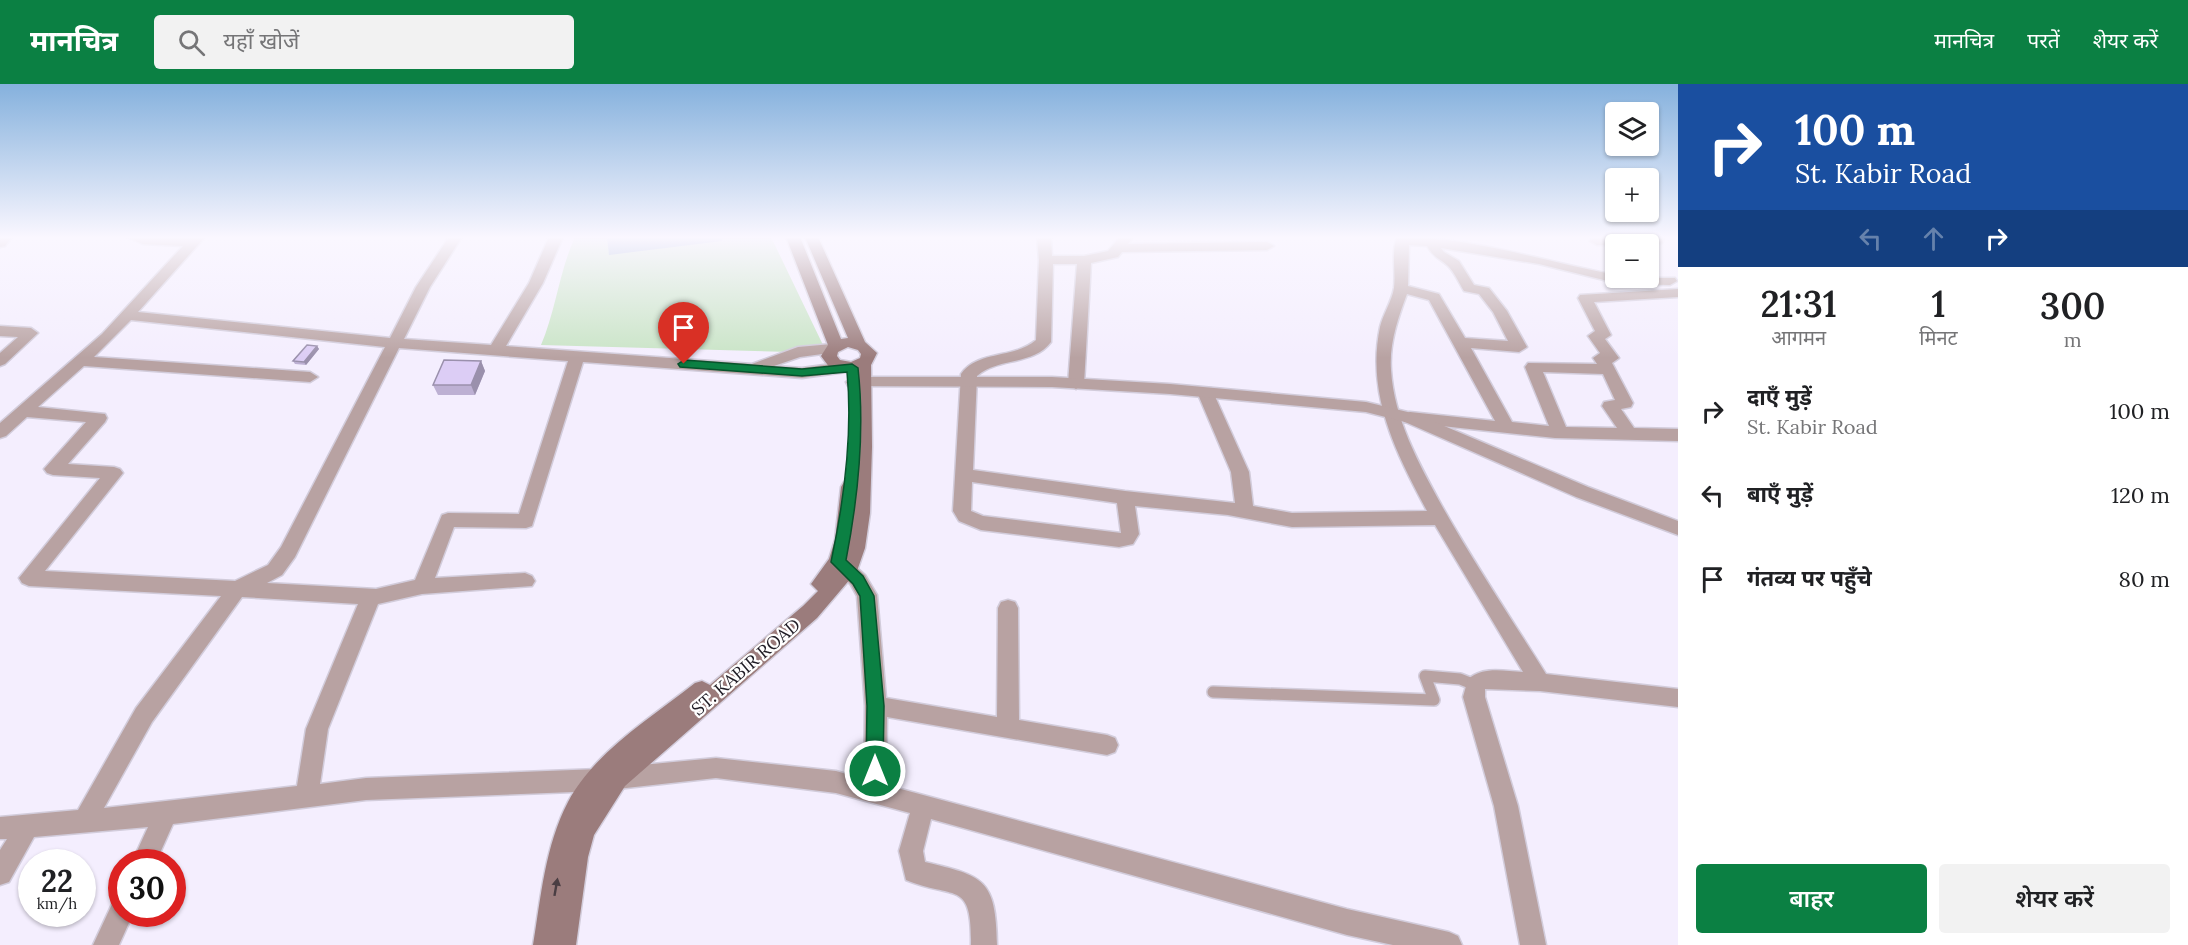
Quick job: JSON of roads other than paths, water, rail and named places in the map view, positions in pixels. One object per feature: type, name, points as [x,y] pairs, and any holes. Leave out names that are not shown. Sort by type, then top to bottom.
[{"type":"main road","points":[[808,277],[834,347]]},
{"type":"main road","points":[[829,277],[858,343],[868,353],[867,361],[856,373],[831,360],[829,356],[834,347],[846,342],[858,343]]},
{"type":"main road","name":"ST. KABIR ROAD","points":[[546,945],[561,859],[576,809],[608,779],[810,612],[856,548],[861,513],[856,373]]},
{"type":"main road","name":"ST. KABIR ROAD","points":[[563,945],[574,868],[583,830],[608,779]]},
{"type":"street","points":[[0,432],[81,361],[162,277]]},
{"type":"street","points":[[85,820],[144,715],[237,589],[275,570],[288,552],[393,342],[429,277]]},
{"type":"street","points":[[496,350],[538,277]]},
{"type":"street","points":[[1045,277],[1043,342],[1038,348],[1027,353],[980,366],[973,370],[967,381],[962,511],[965,516],[981,523],[1126,539],[1130,534],[1125,498]]},
{"type":"street","points":[[1076,384],[1083,277]]},
{"type":"street","points":[[1401,277],[1401,288],[1388,327],[1383,369],[1391,413],[1409,461],[1440,518],[1540,682]]},
{"type":"street","points":[[1460,342],[1519,347],[1500,311],[1484,291],[1469,288],[1463,277]]},
{"type":"street","points":[[1608,277],[1675,286]]},
{"type":"street","points":[[1661,277],[1675,286]]},
{"type":"street","points":[[1629,433],[1610,406],[1625,403],[1601,358],[1611,358],[1595,336],[1604,335],[1585,298],[1675,286]]},
{"type":"street","points":[[1401,288],[1434,297],[1507,428]]},
{"type":"street","points":[[128,315],[393,342],[802,373],[856,373],[967,381],[1076,384],[1328,402],[1410,418],[1582,492],[1678,528]]},
{"type":"street","points":[[0,331],[31,333],[0,361]]},
{"type":"street","points":[[748,369],[798,352],[834,347]]},
{"type":"street","points":[[422,586],[448,520],[526,521],[577,356]]},
{"type":"street","points":[[81,361],[310,377]]},
{"type":"street","points":[[1560,432],[1533,367],[1608,369]]},
{"type":"street","points":[[1205,392],[1240,472],[1245,511]]},
{"type":"street","points":[[23,411],[99,418],[53,469],[114,473],[29,578],[371,597],[422,586],[525,581]]},
{"type":"street","points":[[1410,418],[1560,432],[1678,435]]},
{"type":"street","points":[[964,475],[1125,498],[1245,511],[1292,520],[1440,518]]},
{"type":"street","points":[[843,567],[858,580],[867,596],[876,706],[875,793]]},
{"type":"street","points":[[307,797],[317,729],[371,597]]},
{"type":"street","points":[[1008,608],[1008,728]]},
{"type":"street","points":[[1533,945],[1506,806],[1474,697],[1475,685],[1483,679],[1540,682],[1678,698]]},
{"type":"street","points":[[876,706],[1107,745]]},
{"type":"street","points":[[0,828],[166,813],[366,789],[608,779],[716,768],[836,782],[1347,922],[1449,945]]},
{"type":"street","points":[[923,806],[911,851],[915,871],[929,877],[960,881],[976,893],[984,915],[984,945]]},
{"type":"street","points":[[150,849],[166,813]]},
{"type":"street","points":[[0,873],[28,825]]},
{"type":"street","points":[[106,945],[114,927]]},
{"type":"lane","points":[[1213,692],[1434,700],[1425,676],[1460,679],[1475,685]]}]
